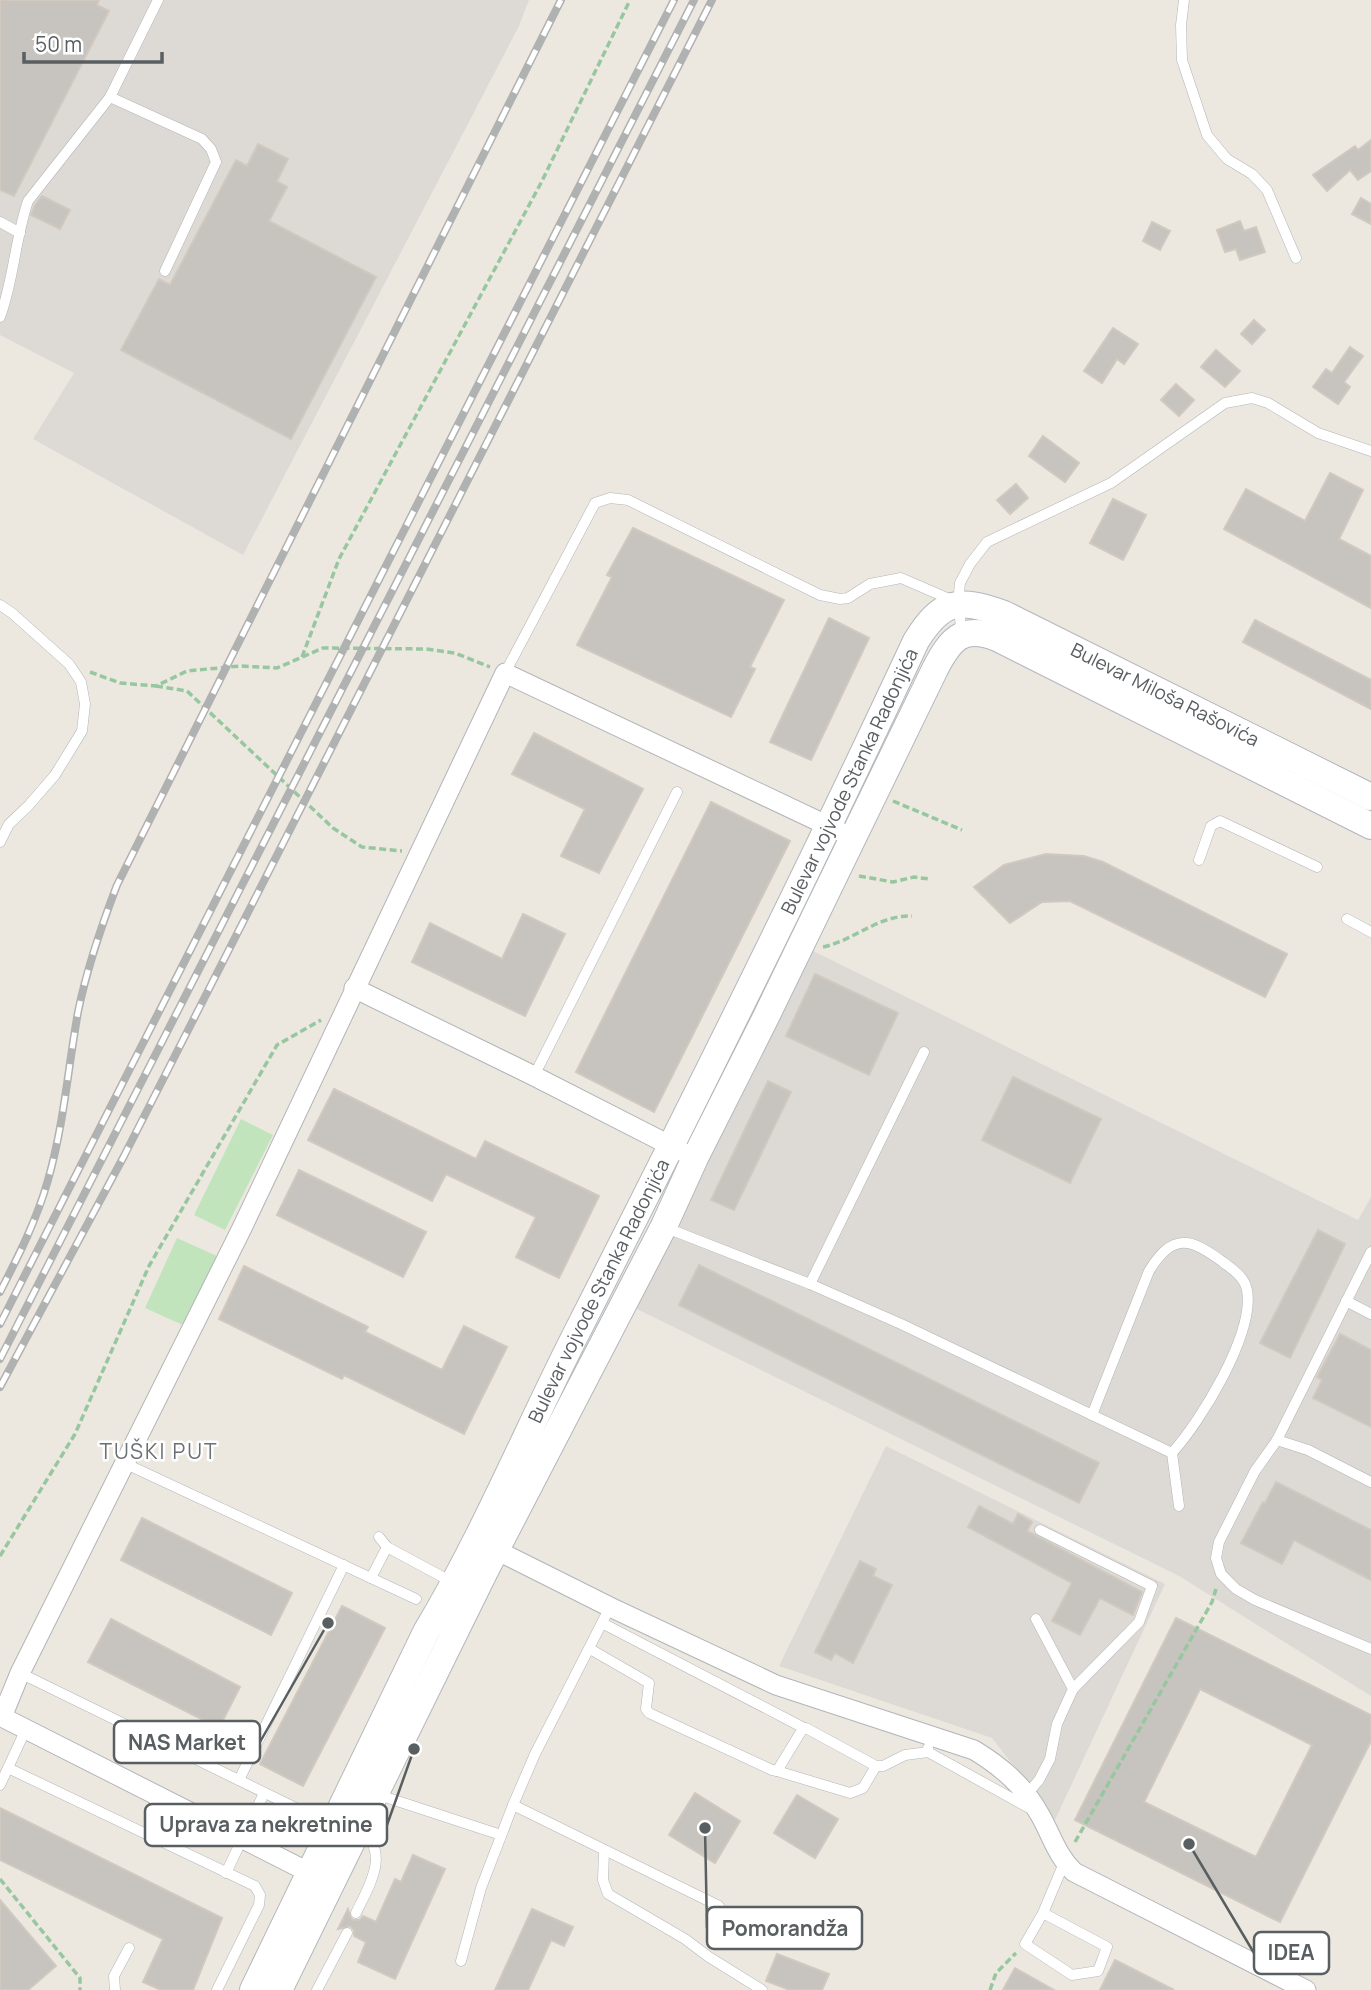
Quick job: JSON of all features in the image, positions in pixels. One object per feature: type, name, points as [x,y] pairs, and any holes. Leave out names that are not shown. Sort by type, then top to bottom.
[{"type":"street","name":"Bulevar Miloša Rašovića","points":[[958,603],[975,604],[1003,614],[1371,797]]},
{"type":"street","name":"Bulevar vojvode Stanka Radonjića","points":[[253,1990],[321,1878],[359,1827],[376,1794],[574,1338],[828,826],[915,641],[935,615],[958,603]]},
{"type":"street","name":"Bulevar Miloša Rašovića","points":[[962,635],[983,633],[997,638],[1371,826]]},
{"type":"street","name":"Bulevar vojvode Stanka Radonjića","points":[[279,1990],[321,1878],[426,1633],[496,1550],[664,1226],[945,649],[962,635]]},
{"type":"street","points":[[321,1878],[26,1729],[1,1719],[20,1673],[242,1228],[505,673],[853,837]]},
{"type":"street","points":[[354,988],[695,1158]]},
{"type":"street","points":[[496,1550],[606,1615],[776,1685],[928,1743],[974,1750],[996,1763],[1019,1784],[1041,1815],[1063,1863],[1083,1878],[1306,1990]]},
{"type":"lane","points":[[0,317],[10,291],[28,201],[110,97],[158,0]]},
{"type":"lane","points":[[1184,0],[1181,25],[1182,60],[1207,135],[1227,159],[1252,174],[1267,190],[1296,258]]},
{"type":"lane","points":[[110,97],[202,139],[211,149],[216,162],[165,271]]},
{"type":"lane","points":[[0,222],[20,233]]},
{"type":"lane","points":[[962,635],[958,603],[960,583],[987,542],[1111,483],[1225,403],[1252,398],[1268,403],[1318,433],[1371,451]]},
{"type":"lane","points":[[505,673],[595,503],[610,498],[628,500],[820,595],[848,598],[870,584],[901,578],[958,603]]},
{"type":"lane","points":[[0,605],[69,664],[81,682],[85,704],[82,731],[55,775],[9,824],[0,842]]},
{"type":"lane","points":[[534,1076],[677,792]]},
{"type":"lane","points":[[1199,860],[1211,826],[1220,821],[1317,867]]},
{"type":"lane","points":[[1347,919],[1371,932]]},
{"type":"lane","points":[[810,1284],[924,1052]]},
{"type":"lane","points":[[664,1226],[810,1284],[901,1324],[1172,1452]]},
{"type":"lane","points":[[1092,1415],[1149,1271],[1165,1249],[1188,1242],[1201,1246],[1239,1275],[1245,1282],[1247,1308],[1237,1350],[1193,1427],[1172,1452],[1178,1506]]},
{"type":"lane","points":[[1370,1257],[1277,1440],[1255,1471],[1219,1542],[1216,1558],[1221,1574],[1236,1589],[1255,1600],[1371,1649]]},
{"type":"lane","points":[[1346,1301],[1371,1314]]},
{"type":"lane","points":[[1277,1440],[1308,1450],[1371,1482]]},
{"type":"lane","points":[[124,1463],[416,1599]]},
{"type":"lane","points":[[1027,1794],[1040,1780],[1050,1759],[1057,1724],[1073,1689],[1139,1622],[1152,1586],[1040,1530]]},
{"type":"lane","points":[[379,1538],[387,1547],[464,1589]]},
{"type":"lane","points":[[371,1578],[387,1547]]},
{"type":"lane","points":[[239,1780],[344,1565]]},
{"type":"lane","points":[[461,1961],[481,1888],[513,1805],[535,1754],[606,1615],[876,1766],[883,1766],[928,1743],[1041,1815]]},
{"type":"lane","points":[[1036,1619],[1073,1689]]},
{"type":"lane","points":[[590,1649],[649,1682],[646,1709],[649,1713],[777,1771],[850,1793],[863,1788],[876,1766]]},
{"type":"lane","points":[[20,1673],[306,1813]]},
{"type":"lane","points":[[777,1771],[804,1728]]},
{"type":"lane","points":[[0,1785],[26,1729]]},
{"type":"lane","points":[[8,1769],[255,1886],[260,1895],[259,1905],[217,1990]]},
{"type":"lane","points":[[226,1873],[264,1793]]},
{"type":"lane","points":[[376,1794],[501,1835]]},
{"type":"lane","points":[[513,1805],[719,1906]]},
{"type":"lane","points":[[356,1913],[374,1876],[376,1858],[371,1838],[359,1827]]},
{"type":"lane","points":[[604,1851],[603,1880],[608,1894],[685,1939],[762,1990]]},
{"type":"lane","points":[[1043,1913],[1107,1947],[1098,1971],[1072,1975],[1025,1944],[1043,1913],[1063,1863]]},
{"type":"lane","points":[[317,1990],[346,1933]]},
{"type":"lane","points":[[115,1990],[114,1976],[129,1948]]},
{"type":"path","points":[[302,657],[340,559],[541,183],[631,0]]},
{"type":"path","points":[[156,685],[187,671],[240,666],[277,668],[323,648],[426,649],[455,653],[505,673]]},
{"type":"path","points":[[69,664],[120,683],[156,685],[187,691],[333,828],[362,847],[396,852],[421,848]]},
{"type":"path","points":[[875,793],[962,830]]},
{"type":"path","points":[[839,865],[856,876],[868,876],[881,881],[894,882],[914,877],[929,879]]},
{"type":"path","points":[[802,942],[822,948],[889,919],[912,916]]},
{"type":"path","points":[[0,1556],[75,1434],[149,1266],[277,1045],[325,1017],[340,1018]]},
{"type":"path","points":[[1063,1863],[1212,1602],[1221,1574]]},
{"type":"path","points":[[0,1879],[80,1978],[80,1990]]},
{"type":"path","points":[[990,1990],[996,1973],[1025,1944]]},
{"type":"shaded area","points":[[0,0],[529,0],[519,26],[243,555],[33,439],[74,373],[0,335]]},
{"type":"shaded area","points":[[799,944],[1358,1220],[1371,1197],[1371,1696],[1179,1576],[633,1307]]},
{"type":"shaded area","points":[[886,1446],[1165,1584],[1055,1820],[992,1738],[779,1666]]},
{"type":"green space","points":[[241,1119],[273,1135],[225,1230],[194,1215]]},
{"type":"green space","points":[[177,1238],[217,1256],[185,1326],[145,1308]]},
{"type":"building","points":[[0,0],[99,0],[97,5],[109,11],[14,196],[0,190]]},
{"type":"building","points":[[1371,140],[1371,171],[1358,180],[1350,170],[1327,191],[1313,175],[1355,146],[1358,150]]},
{"type":"building","points":[[258,144],[288,159],[277,181],[287,187],[269,221],[376,277],[291,439],[121,350],[159,279],[170,285],[236,160],[247,166]]},
{"type":"building","points":[[42,196],[70,210],[60,229],[31,215]]},
{"type":"building","points":[[1361,198],[1371,204],[1371,224],[1352,214]]},
{"type":"building","points":[[1240,221],[1244,231],[1256,227],[1265,252],[1240,260],[1236,249],[1225,252],[1217,230]]},
{"type":"building","points":[[1152,222],[1170,231],[1160,250],[1143,241]]},
{"type":"building","points":[[1254,320],[1265,330],[1252,344],[1241,334]]},
{"type":"building","points":[[1113,328],[1138,344],[1124,364],[1117,359],[1102,383],[1084,371]]},
{"type":"building","points":[[1350,347],[1363,356],[1344,382],[1350,387],[1338,404],[1313,387],[1326,369],[1332,373]]},
{"type":"building","points":[[1216,350],[1240,371],[1225,387],[1201,367]]},
{"type":"building","points":[[1176,384],[1194,400],[1179,416],[1161,400]]},
{"type":"building","points":[[1043,436],[1079,463],[1065,482],[1029,456]]},
{"type":"building","points":[[1330,473],[1363,490],[1339,539],[1371,556],[1371,608],[1224,529],[1246,489],[1305,521]]},
{"type":"building","points":[[1016,484],[1028,498],[1010,514],[997,500]]},
{"type":"building","points":[[1113,499],[1146,515],[1123,560],[1090,543]]},
{"type":"building","points":[[633,528],[784,600],[750,667],[755,669],[731,717],[577,645],[612,577],[607,575]]},
{"type":"building","points":[[829,618],[869,638],[811,760],[770,742]]},
{"type":"building","points":[[1255,620],[1371,680],[1371,709],[1243,642]]},
{"type":"building","points":[[534,733],[643,789],[599,873],[561,856],[585,809],[512,774]]},
{"type":"building","points":[[711,802],[790,841],[654,1112],[576,1072]]},
{"type":"building","points":[[1046,854],[1084,856],[1103,862],[1287,954],[1265,997],[1070,901],[1042,902],[1010,923],[974,887],[1004,865]]},
{"type":"building","points":[[523,914],[565,934],[525,1016],[412,962],[430,923],[502,959]]},
{"type":"building","points":[[815,974],[898,1013],[869,1075],[786,1036]]},
{"type":"building","points":[[1013,1077],[1101,1119],[1070,1183],[982,1140]]},
{"type":"building","points":[[768,1081],[791,1092],[734,1210],[711,1200]]},
{"type":"building","points":[[334,1089],[476,1159],[485,1141],[599,1196],[559,1278],[516,1257],[536,1217],[446,1174],[432,1201],[308,1140]]},
{"type":"building","points":[[299,1170],[426,1232],[403,1277],[277,1215]]},
{"type":"building","points":[[1318,1230],[1345,1244],[1290,1358],[1260,1343]]},
{"type":"building","points":[[699,1265],[1099,1463],[1079,1503],[679,1305]]},
{"type":"building","points":[[244,1266],[368,1327],[365,1332],[442,1370],[464,1326],[507,1347],[464,1434],[344,1375],[342,1379],[219,1319]]},
{"type":"building","points":[[1340,1334],[1371,1350],[1371,1427],[1313,1398],[1322,1380],[1317,1377]]},
{"type":"building","points":[[1276,1482],[1371,1530],[1371,1580],[1294,1540],[1282,1564],[1241,1543]]},
{"type":"building","points":[[979,1506],[1013,1524],[1018,1514],[1032,1522],[1027,1531],[1142,1592],[1133,1615],[1100,1598],[1080,1635],[1052,1621],[1072,1583],[968,1527]]},
{"type":"building","points":[[142,1518],[292,1593],[271,1635],[121,1560]]},
{"type":"building","points":[[860,1561],[876,1569],[873,1576],[892,1585],[853,1663],[835,1653],[831,1660],[815,1652]]},
{"type":"building","points":[[342,1606],[385,1628],[303,1786],[260,1764]]},
{"type":"building","points":[[1176,1618],[1371,1715],[1371,1741],[1280,1922],[1075,1820]],"holes":[[[1200,1689],[1312,1745],[1256,1857],[1144,1802]]]},
{"type":"building","points":[[111,1619],[240,1687],[219,1728],[88,1662]]},
{"type":"building","points":[[695,1793],[740,1821],[715,1863],[669,1835]]},
{"type":"building","points":[[797,1795],[838,1819],[815,1858],[774,1833]]},
{"type":"building","points":[[0,1808],[222,1918],[193,1990],[161,1990],[143,1982],[163,1939],[0,1860]]},
{"type":"building","points":[[413,1855],[445,1869],[395,1979],[358,1962],[366,1942],[354,1936],[354,1930],[350,1926],[338,1929],[348,1909],[353,1920],[360,1920],[363,1916],[376,1922],[395,1879],[401,1882]]},
{"type":"building","points":[[0,1900],[56,1966],[28,1990],[0,1990]]},
{"type":"building","points":[[532,1909],[573,1927],[564,1946],[551,1940],[528,1990],[495,1990]]},
{"type":"building","points":[[777,1954],[829,1974],[822,1990],[790,1990],[766,1981]]},
{"type":"building","points":[[1115,1960],[1174,1990],[1100,1990]]},
{"type":"building","points":[[1015,1968],[1054,1990],[1003,1990]]},
{"type":"railway","points":[[0,1292],[21,1251],[44,1194],[62,1117],[82,996],[117,885],[561,0]]},
{"type":"railway","points":[[0,1324],[674,0]]},
{"type":"railway","points":[[0,1359],[694,0]]},
{"type":"railway","points":[[0,1387],[124,1156],[712,0]]},
{"type":"place","name":"NAS Market","points":[[328,1623]]},
{"type":"place","name":"Uprava za nekretnine","points":[[414,1749]]},
{"type":"place","name":"Pomorandža","points":[[705,1828]]},
{"type":"place","name":"IDEA","points":[[1189,1844]]},
{"type":"district","name":"TUŠKI PUT","points":[[159,1452]]}]
